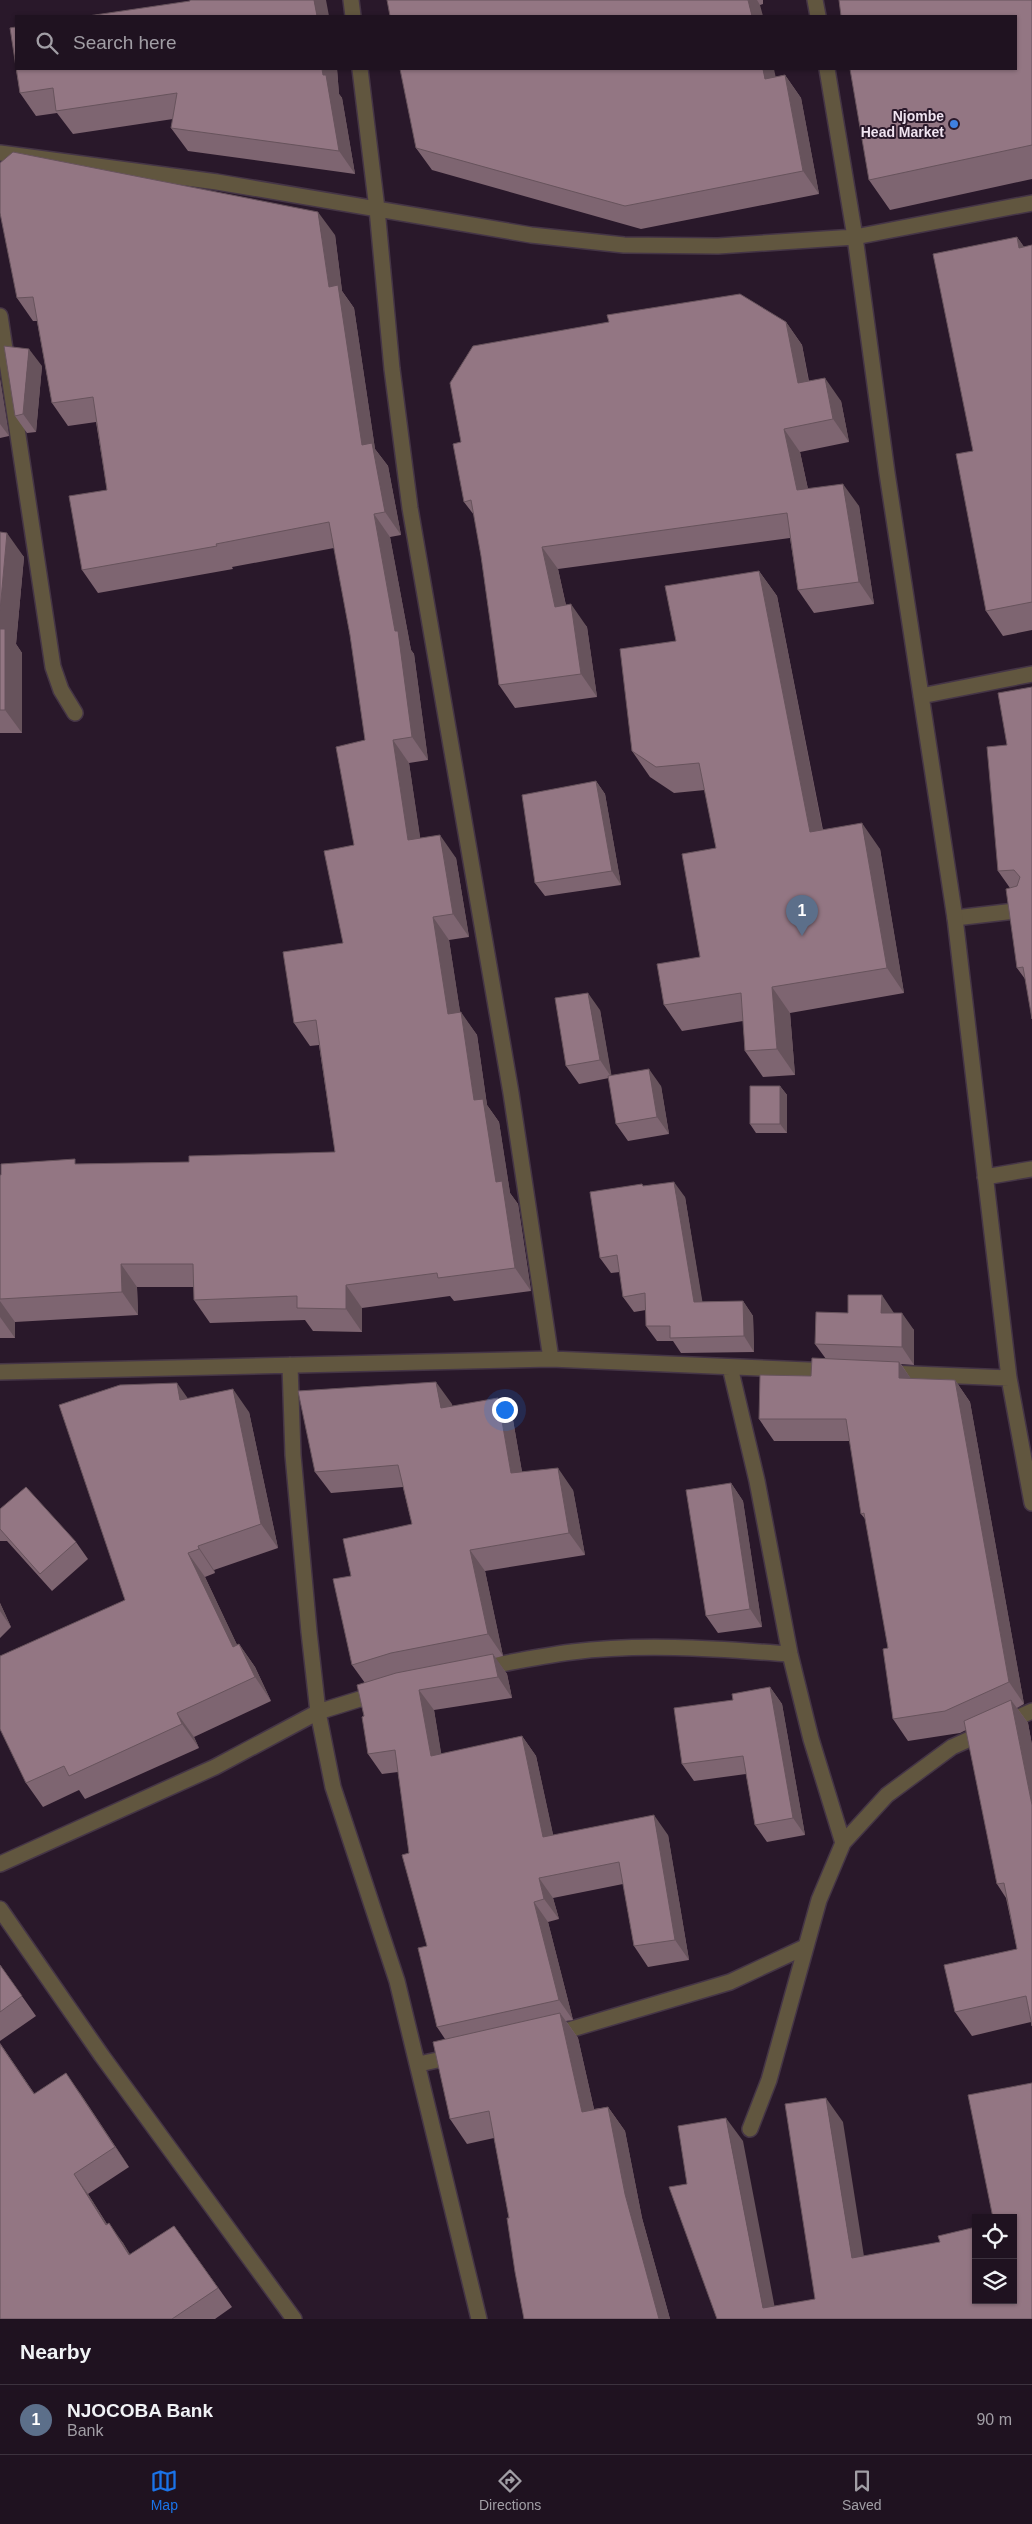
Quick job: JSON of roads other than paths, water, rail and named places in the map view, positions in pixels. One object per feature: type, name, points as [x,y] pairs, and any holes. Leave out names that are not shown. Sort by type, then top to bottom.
[{"type":"street","points":[[351,0],[353,15]]},
{"type":"street","points":[[815,0],[818,15]]},
{"type":"street","points":[[360,70],[377,209],[392,369],[410,508],[511,1093],[551,1359]]},
{"type":"street","points":[[827,70],[854,237],[955,918],[1010,1378],[1032,1503]]},
{"type":"street","points":[[0,153],[217,182],[531,235],[624,245],[718,246],[854,237],[1032,204]]},
{"type":"street","points":[[0,316],[53,667],[60,690],[74,713]]},
{"type":"street","points":[[921,696],[1032,674]]},
{"type":"street","points":[[955,918],[1032,909]]},
{"type":"street","points":[[985,1177],[1032,1169]]},
{"type":"street","points":[[0,1372],[551,1359],[850,1371]]},
{"type":"street","points":[[290,1366],[293,1454],[318,1712],[332,1787],[397,1981],[419,2064],[479,2319]]},
{"type":"street","points":[[730,1367],[757,1481],[790,1654],[811,1739],[843,1844]]},
{"type":"street","points":[[870,1372],[1010,1378]]},
{"type":"street","points":[[465,1672],[573,1652],[703,1648],[790,1654]]},
{"type":"street","points":[[0,1864],[215,1767],[318,1712],[390,1690]]},
{"type":"street","points":[[750,2129],[780,2044],[819,1900],[843,1844],[887,1795],[952,1747],[1032,1711]]},
{"type":"street","points":[[0,1909],[102,2056],[217,2210],[294,2319]]},
{"type":"street","points":[[534,2040],[730,1982],[805,1947]]},
{"type":"street","points":[[419,2064],[468,2054]]},
{"type":"place","name":"Njombe Head Market","points":[[954,124]]},
{"type":"place","name":"NJOCOBA Bank","points":[[802,936]]}]
